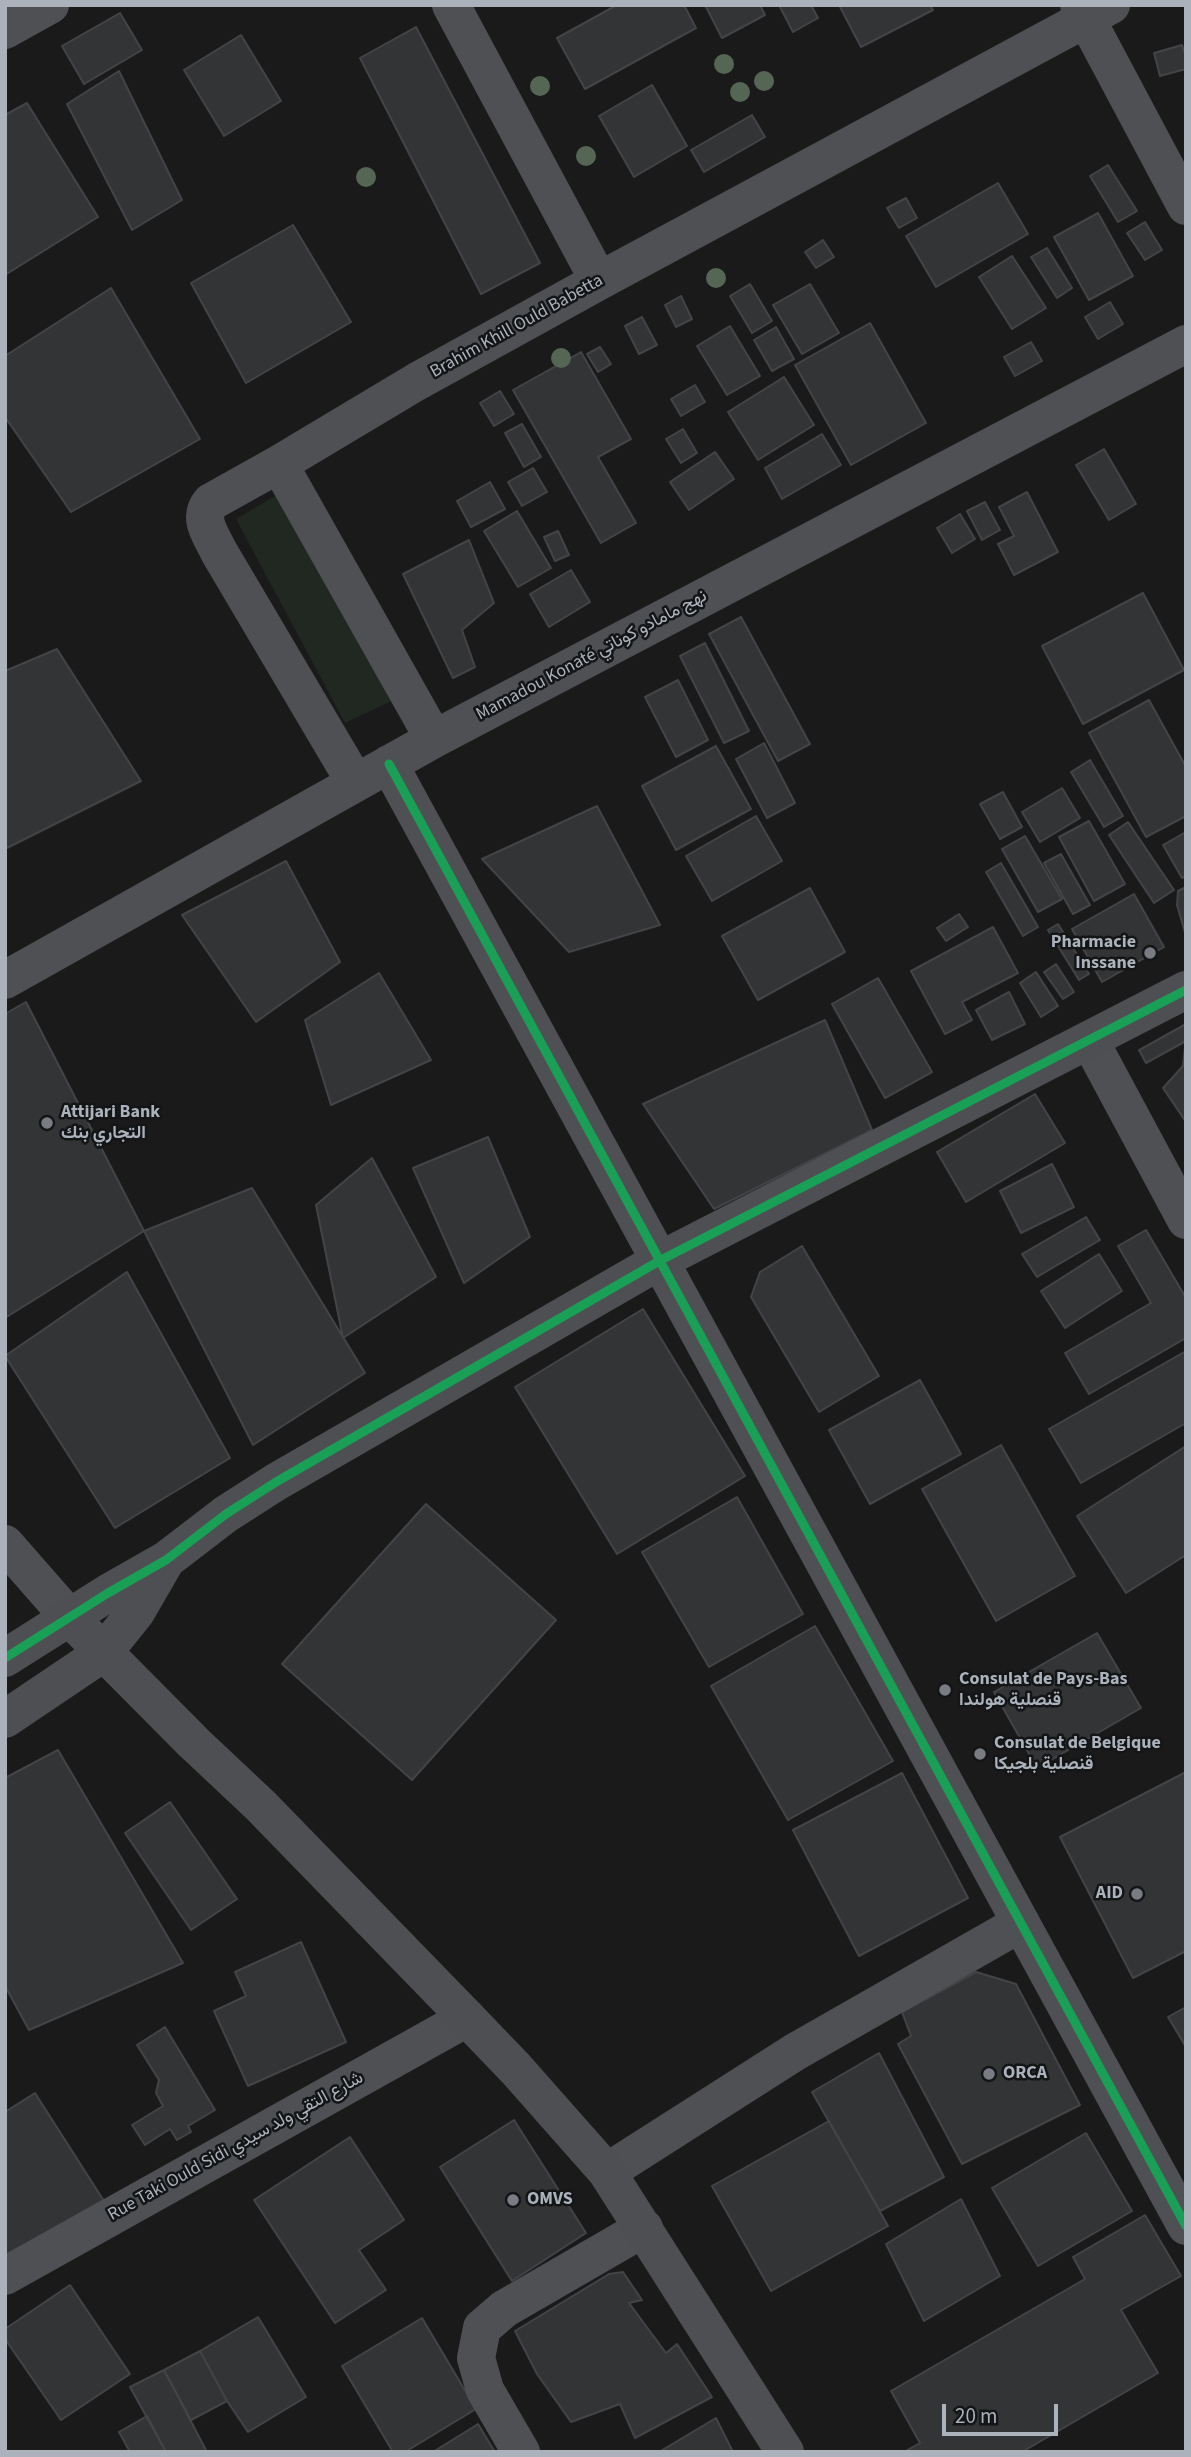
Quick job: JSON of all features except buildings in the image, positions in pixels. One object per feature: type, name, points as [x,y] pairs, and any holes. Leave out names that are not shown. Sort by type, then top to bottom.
[{"type":"street","points":[[5,30],[50,5]]},
{"type":"street","points":[[451,5],[599,281]]},
{"type":"street","points":[[1092,10],[1186,206]]},
{"type":"street","name":"Brahim Khill Ould Babetta","points":[[355,782],[219,552],[204,520],[205,509],[211,502],[416,382],[1092,10]]},
{"type":"street","name":"Mamadou Konaté نهج مامادو كوناتي","points":[[5,980],[434,739],[1186,344]]},
{"type":"street","points":[[279,464],[434,739]]},
{"type":"street","points":[[389,764],[1186,2226]]},
{"type":"street","points":[[5,1658],[166,1560],[226,1514],[276,1482],[661,1260],[1186,990]]},
{"type":"street","points":[[1090,1041],[1186,1220]]},
{"type":"street","points":[[5,1545],[103,1653],[261,1807],[516,2069],[607,2172],[785,2452]]},
{"type":"street","points":[[5,1718],[103,1653],[136,1612],[166,1560]]},
{"type":"street","points":[[607,2172],[796,2052],[1021,1923]]},
{"type":"street","name":"Rue Taki Ould Sidi شارع التقي ولد سيدي","points":[[5,2276],[467,2018]]},
{"type":"street","points":[[521,2452],[485,2390],[476,2358],[482,2328],[504,2309],[644,2228]]},
{"type":"shaded area","points":[[287,489],[402,696],[345,723],[236,519]]},
{"type":"cycle path","points":[[389,764],[1186,2226]]},
{"type":"cycle path","points":[[5,1658],[166,1560],[226,1514],[276,1482],[661,1260],[1186,990]]},
{"type":"place","name":"Pharmacie Inssane","points":[[1150,953]]},
{"type":"place","name":"Attijari Bank التجاري بنك","points":[[47,1123]]},
{"type":"place","name":"Consulat de Pays-Bas قنصلية هولندا","points":[[945,1690]]},
{"type":"place","name":"Consulat de Belgique قنصلية بلجيكا","points":[[980,1754]]},
{"type":"place","name":"AID","points":[[1137,1894]]},
{"type":"place","name":"ORCA","points":[[989,2074]]},
{"type":"place","name":"OMVS","points":[[513,2200]]}]
